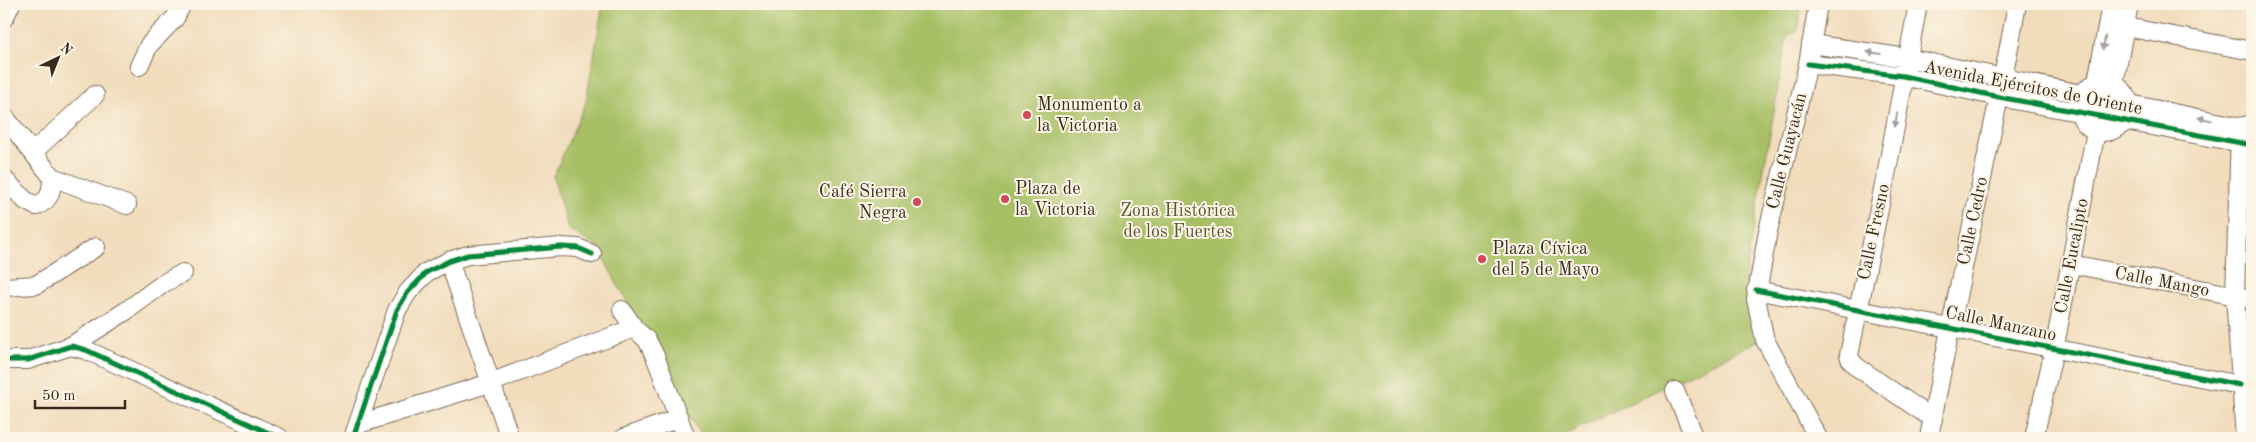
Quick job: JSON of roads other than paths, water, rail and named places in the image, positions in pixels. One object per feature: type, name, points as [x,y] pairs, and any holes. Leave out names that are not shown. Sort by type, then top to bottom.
[{"type":"street","points":[[4,18],[11,4]]},
{"type":"street","points":[[139,66],[149,45],[175,18],[182,4]]},
{"type":"street","name":"Calle Guayacán","points":[[1756,294],[1768,231],[1808,64],[1818,4]]},
{"type":"street","name":"Calle Fresno","points":[[1918,4],[1906,58],[1888,165],[1850,355],[1851,361],[1933,419]]},
{"type":"street","name":"Calle Cedro","points":[[1929,438],[1950,328],[2004,79],[2017,4]]},
{"type":"street","points":[[2106,83],[2111,4]]},
{"type":"street","points":[[2106,83],[2126,27],[2129,4]]},
{"type":"street","points":[[2126,27],[2252,51]]},
{"type":"street","name":"Avenida Ejércitos de Oriente","points":[[1811,44],[1906,58],[2082,94],[2127,112],[2246,135]]},
{"type":"street","name":"Avenida Ejércitos de Oriente","points":[[1808,64],[1903,76],[2079,112],[2127,112]]},
{"type":"street","points":[[2106,83],[2124,92],[2127,112],[2121,126],[2110,132],[2096,131],[2083,122],[2079,112],[2082,94],[2088,86],[2106,83]]},
{"type":"street","points":[[33,152],[95,95]]},
{"type":"street","points":[[4,116],[52,177],[127,205]]},
{"type":"street","name":"Calle Eucalipto","points":[[2034,438],[2054,350],[2096,131]]},
{"type":"street","points":[[2245,438],[2235,296],[2246,135]]},
{"type":"street","points":[[4,179],[26,201],[36,206],[44,203],[52,191],[52,177]]},
{"type":"street","points":[[356,431],[396,310],[408,292],[427,272],[449,261],[468,255],[561,247],[578,248],[592,254]]},
{"type":"street","points":[[4,287],[36,284],[96,248]]},
{"type":"street","points":[[449,261],[510,438]]},
{"type":"street","name":"Calle Mango","points":[[2071,264],[2252,299]]},
{"type":"street","points":[[4,360],[28,360],[71,346],[126,311],[164,283],[183,273]]},
{"type":"street","points":[[1756,294],[1765,340],[1813,437]]},
{"type":"street","name":"Calle Manzano","points":[[1756,294],[1858,310],[2240,385]]},
{"type":"street","points":[[622,310],[634,328],[647,340],[655,356],[686,438]]},
{"type":"street","points":[[356,431],[490,383],[634,328]]},
{"type":"street","points":[[71,346],[86,350],[280,438]]},
{"type":"street","points":[[1675,391],[1695,438]]},
{"type":"street","points":[[624,438],[679,418]]},
{"type":"place","name":"Monumento a la Victoria","points":[[1027,115]]},
{"type":"place","name":"Plaza de la Victoria","points":[[1005,199]]},
{"type":"place","name":"Café Sierra Negra","points":[[917,202]]},
{"type":"place","name":"Plaza Cívica del 5 de Mayo","points":[[1482,259]]},
{"type":"park label","name":"Zona Histórica de los Fuertes","points":[[1178,221]]}]
